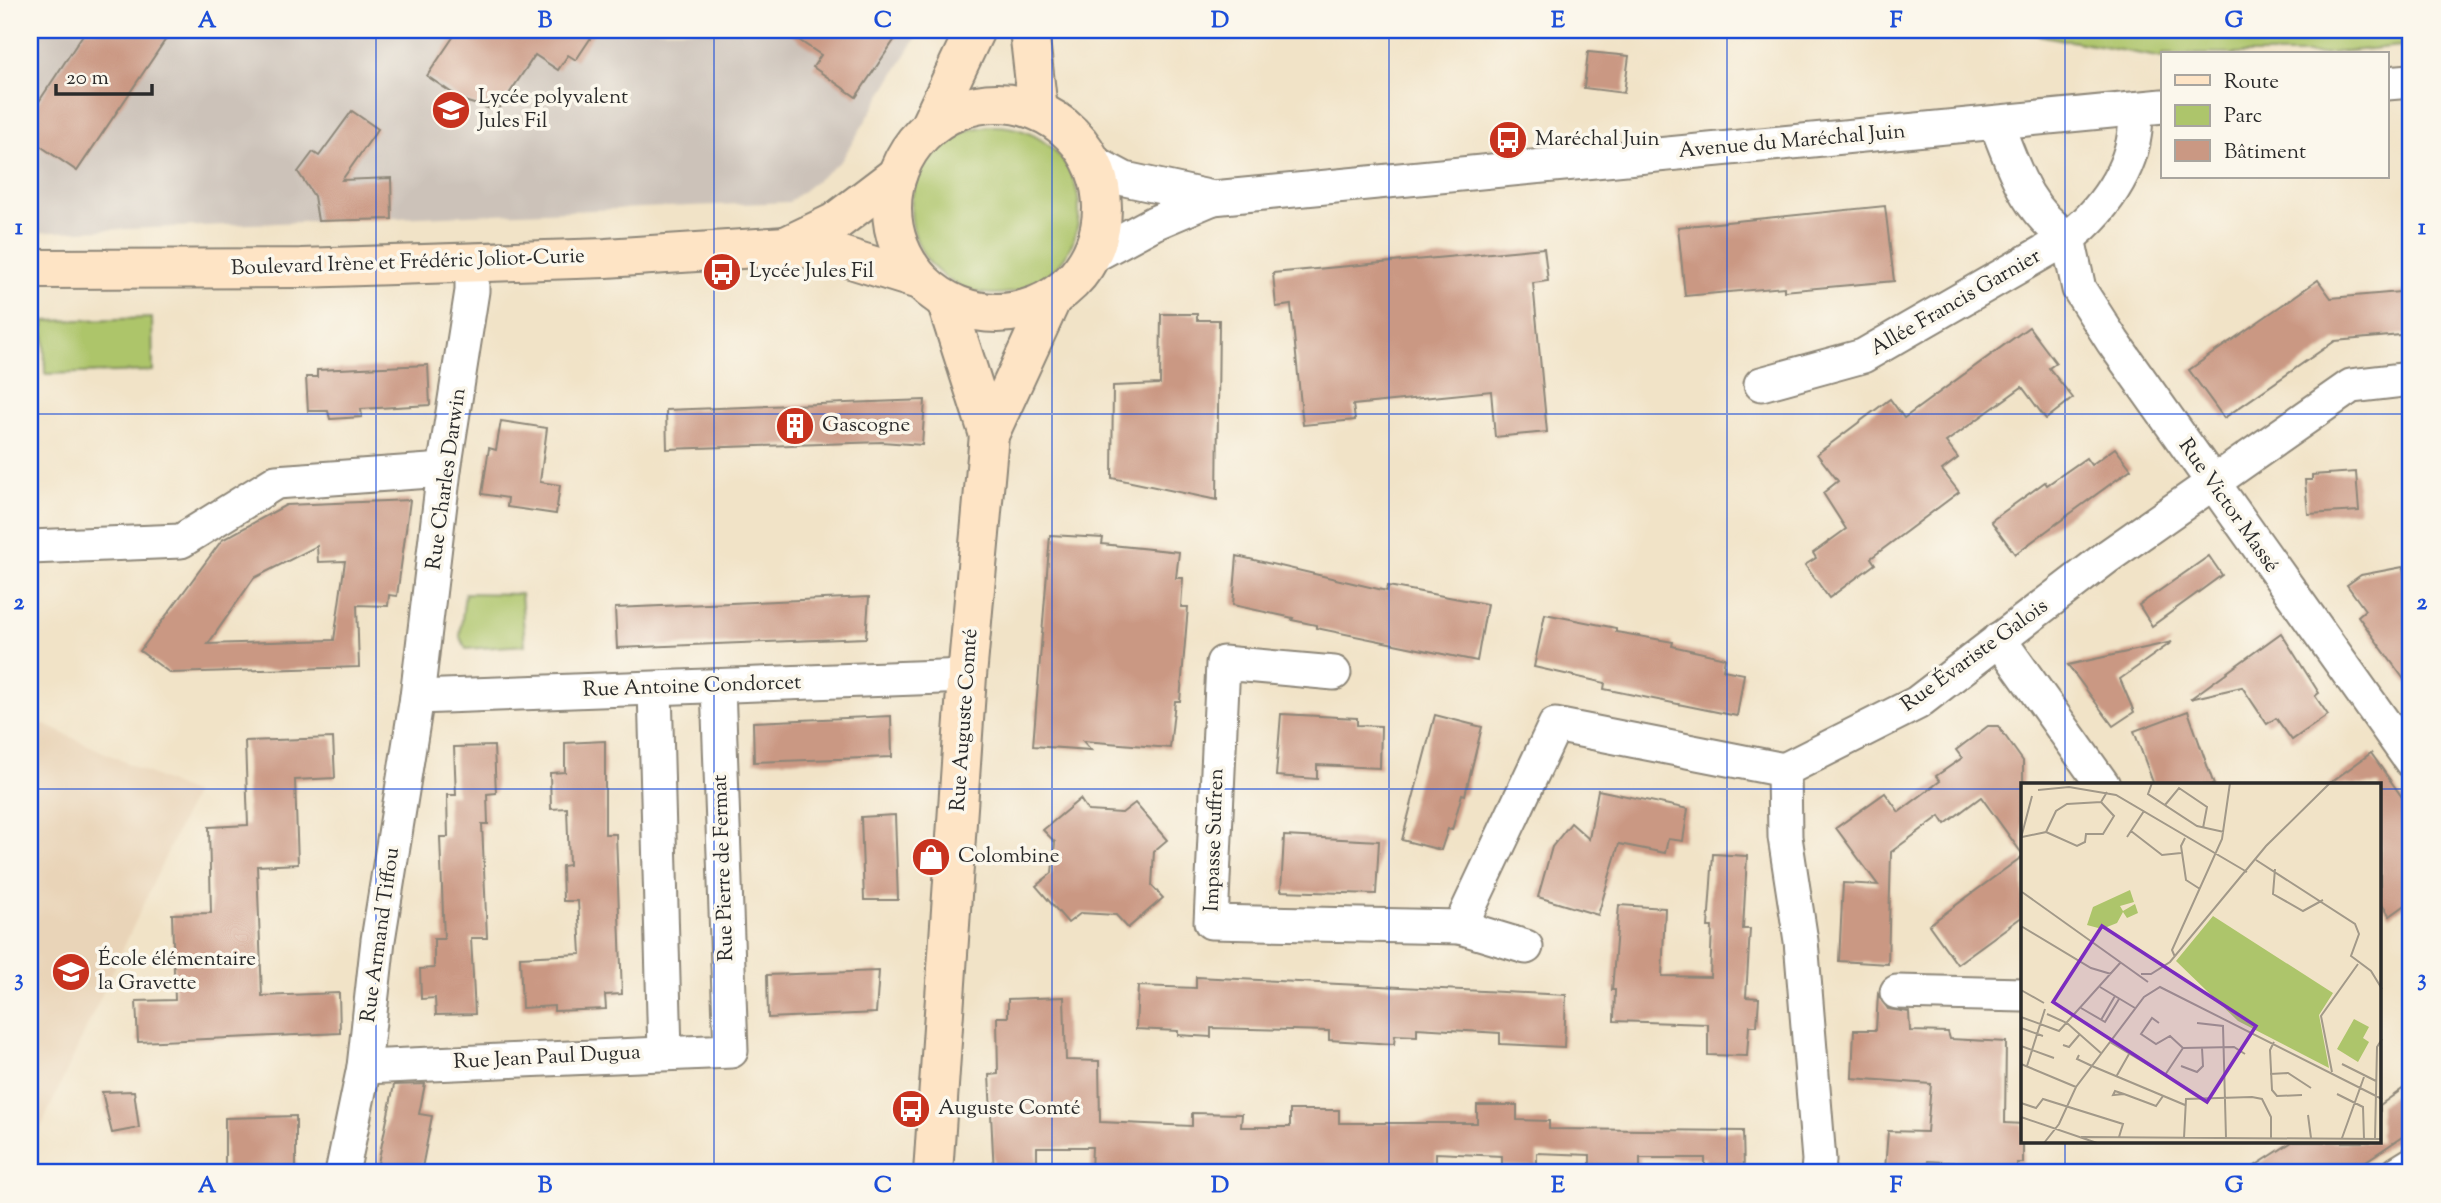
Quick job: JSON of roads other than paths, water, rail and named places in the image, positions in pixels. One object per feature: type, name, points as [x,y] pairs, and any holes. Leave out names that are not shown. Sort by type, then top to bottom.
[{"type":"street","points":[[929,127],[963,108],[1001,102],[1038,110],[1070,131],[1093,162],[1103,210],[1091,257],[1074,280],[1052,298],[1018,312],[981,312],[933,290],[900,248],[891,211],[897,175],[910,149],[929,127],[975,30]]},
{"type":"street","points":[[1029,30],[1038,110]]},
{"type":"street","points":[[2388,83],[2411,80]]},
{"type":"street","points":[[1996,123],[2028,200],[2047,223],[2068,239],[2088,223],[2130,161],[2137,132],[2149,108]]},
{"type":"street","name":"Avenue du Maréchal Juin","points":[[1091,257],[1154,223],[1213,198],[2149,108]]},
{"type":"street","name":"Avenue du Maréchal Juin","points":[[1093,162],[1125,179],[1213,198]]},
{"type":"street","name":"Boulevard Irène et Frédéric Joliot-Curie","points":[[786,246],[834,223],[897,175]]},
{"type":"street","name":"Allée Francis Garnier","points":[[1761,384],[1863,356],[2068,239]]},
{"type":"street","name":"Rue Victor Massé","points":[[2068,239],[2079,289],[2212,485],[2411,761]]},
{"type":"street","name":"Boulevard Irène et Frédéric Joliot-Curie","points":[[30,269],[301,268],[606,258],[786,246],[822,250],[933,290]]},
{"type":"street","name":"Rue Charles Darwin","points":[[417,697],[444,470],[456,412],[472,291],[472,261]]},
{"type":"street","name":"Rue Auguste Comté","points":[[933,290],[989,435]]},
{"type":"street","name":"Rue Auguste Comté","points":[[933,1173],[967,676],[989,435],[1052,298]]},
{"type":"street","name":"Rue Évariste Galois","points":[[1784,770],[1917,703],[2107,557],[2351,386],[2411,379]]},
{"type":"street","points":[[30,547],[181,541],[276,482],[444,470]]},
{"type":"street","points":[[1999,639],[2102,783]]},
{"type":"street","name":"Impasse Suffren","points":[[1334,673],[1223,663],[1211,922],[1460,927],[1526,947]]},
{"type":"street","name":"Rue Antoine Condorcet","points":[[417,697],[967,676]]},
{"type":"street","name":"Rue Pierre de Fermat","points":[[718,686],[731,1051]]},
{"type":"street","points":[[655,689],[665,1052]]},
{"type":"street","name":"Rue Armand Tiffou","points":[[342,1173],[364,1067],[378,940],[417,697]]},
{"type":"street","points":[[1460,927],[1555,725],[1784,770],[1785,837],[1801,941],[1818,1173]]},
{"type":"street","points":[[1897,992],[2021,995]]},
{"type":"street","name":"Rue Jean Paul Dugua","points":[[364,1067],[731,1051]]},
{"type":"street","points":[[2398,1173],[2411,1165]]},
{"type":"place","name":"Lycée polyvalent Jules Fil","points":[[451,110]]},
{"type":"place","name":"Maréchal Juin","points":[[1508,140]]},
{"type":"place","name":"Lycée Jules Fil","points":[[722,272]]},
{"type":"place","name":"Gascogne","points":[[795,426]]},
{"type":"place","name":"Colombine","points":[[931,857]]},
{"type":"place","name":"École élémentaire la Gravette","points":[[71,972]]},
{"type":"place","name":"Auguste Comté","points":[[911,1109]]}]
